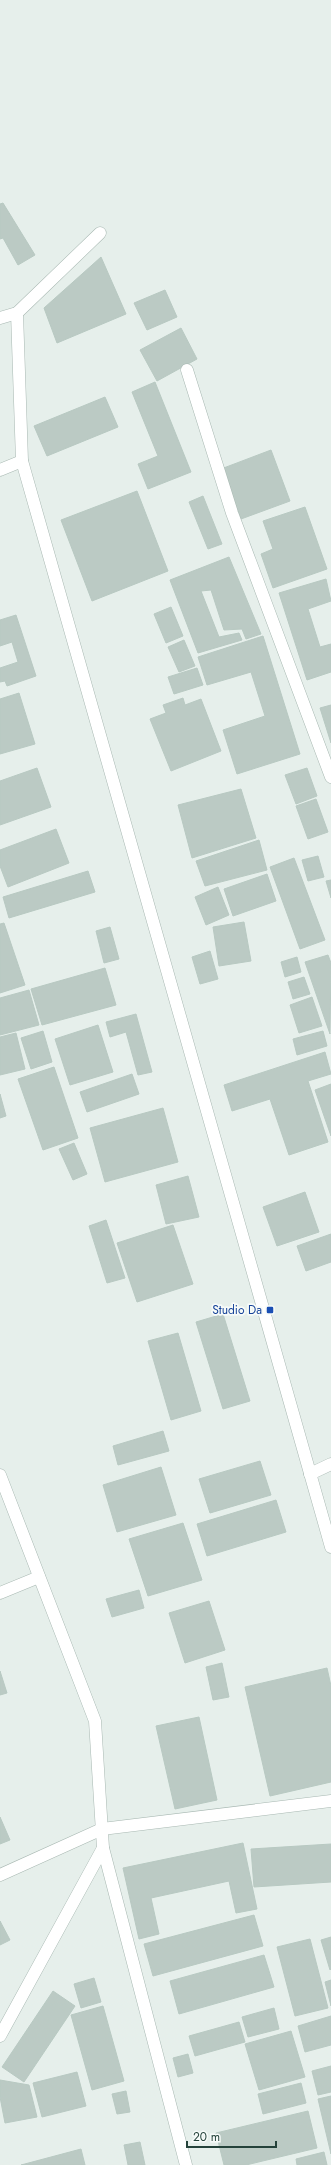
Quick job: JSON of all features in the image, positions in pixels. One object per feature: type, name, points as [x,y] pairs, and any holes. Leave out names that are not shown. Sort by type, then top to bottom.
[{"type":"street","points":[[0,318],[18,313],[100,233]]},
{"type":"street","points":[[18,313],[22,461],[331,1547]]},
{"type":"street","points":[[187,370],[232,513],[331,777]]},
{"type":"street","points":[[0,470],[22,461]]},
{"type":"street","points":[[310,1474],[331,1464]]},
{"type":"street","points":[[0,1475],[95,1721],[104,1848],[186,2165]]},
{"type":"street","points":[[0,1593],[39,1577]]},
{"type":"street","points":[[0,1875],[102,1829],[331,1801]]},
{"type":"street","points":[[0,2036],[104,1848]]},
{"type":"building","points":[[3,203],[35,255],[18,265],[3,238],[0,239],[0,204]]},
{"type":"building","points":[[101,257],[126,314],[57,343],[44,308]]},
{"type":"building","points":[[165,290],[177,317],[147,330],[134,303]]},
{"type":"building","points":[[181,328],[197,359],[157,381],[140,350]]},
{"type":"building","points":[[155,382],[191,472],[148,489],[138,464],[158,456],[132,392]]},
{"type":"building","points":[[105,397],[118,427],[47,456],[34,426]]},
{"type":"building","points":[[271,450],[290,501],[241,519],[221,469]]},
{"type":"building","points":[[137,491],[168,571],[92,601],[61,520]]},
{"type":"building","points":[[203,496],[222,544],[208,549],[189,502]]},
{"type":"building","points":[[305,507],[327,569],[273,588],[261,554],[273,549],[263,521]]},
{"type":"building","points":[[229,557],[261,634],[246,639],[242,629],[224,630],[211,590],[201,591],[219,637],[239,633],[242,640],[198,653],[170,580]]},
{"type":"building","points":[[326,579],[331,601],[308,609],[320,647],[331,644],[331,672],[307,680],[279,593]]},
{"type":"building","points":[[171,607],[183,636],[166,643],[154,614]]},
{"type":"building","points":[[16,615],[36,676],[7,686],[5,681],[0,682],[0,668],[18,662],[12,642],[0,646],[0,620]]},
{"type":"building","points":[[263,636],[300,754],[237,774],[223,730],[265,716],[251,672],[207,685],[198,657]]},
{"type":"building","points":[[184,640],[195,666],[179,672],[168,647]]},
{"type":"building","points":[[197,668],[203,685],[174,694],[168,677]]},
{"type":"building","points":[[19,693],[35,744],[0,754],[0,699]]},
{"type":"building","points":[[183,698],[185,705],[201,699],[221,751],[171,771],[150,719],[166,713],[163,705]]},
{"type":"building","points":[[331,705],[331,743],[320,708]]},
{"type":"building","points":[[37,768],[51,807],[0,825],[0,781]]},
{"type":"building","points":[[307,768],[317,796],[296,804],[285,775]]},
{"type":"building","points":[[241,789],[256,838],[192,858],[178,805]]},
{"type":"building","points":[[316,799],[328,832],[308,839],[296,806]]},
{"type":"building","points":[[56,829],[69,863],[8,887],[0,866],[0,850]]},
{"type":"building","points":[[259,840],[267,870],[205,886],[196,861]]},
{"type":"building","points":[[318,856],[324,877],[308,881],[302,860]]},
{"type":"building","points":[[294,858],[325,940],[300,949],[270,867]]},
{"type":"building","points":[[88,871],[95,892],[9,918],[3,897]]},
{"type":"building","points":[[267,874],[276,901],[233,916],[224,889]]},
{"type":"building","points":[[331,880],[331,898],[326,881]]},
{"type":"building","points":[[218,887],[229,915],[206,925],[195,897]]},
{"type":"building","points":[[244,922],[251,961],[219,966],[213,927]]},
{"type":"building","points":[[4,923],[25,985],[0,993],[0,924]]},
{"type":"building","points":[[110,927],[119,959],[104,963],[96,931]]},
{"type":"building","points":[[210,951],[218,979],[200,984],[192,957]]},
{"type":"building","points":[[328,955],[331,963],[330,1034],[305,962]]},
{"type":"building","points":[[297,957],[301,972],[285,977],[281,962]]},
{"type":"building","points":[[105,968],[116,1005],[42,1025],[31,989]]},
{"type":"building","points":[[304,977],[310,994],[293,999],[288,982]]},
{"type":"building","points":[[29,990],[39,1025],[0,1035],[0,998]]},
{"type":"building","points":[[312,997],[322,1026],[299,1033],[290,1005]]},
{"type":"building","points":[[136,1014],[152,1072],[138,1075],[126,1032],[110,1037],[106,1022]]},
{"type":"building","points":[[98,1025],[113,1072],[70,1085],[55,1039]]},
{"type":"building","points":[[43,1031],[52,1062],[31,1069],[21,1038]]},
{"type":"building","points":[[323,1031],[327,1046],[297,1055],[293,1039]]},
{"type":"building","points":[[16,1033],[25,1069],[0,1075],[0,1037]]},
{"type":"building","points":[[325,1052],[331,1074],[308,1081],[328,1142],[289,1155],[270,1099],[232,1111],[224,1085]]},
{"type":"building","points":[[54,1067],[78,1138],[43,1150],[18,1079]]},
{"type":"building","points":[[132,1074],[139,1094],[87,1112],[80,1092]]},
{"type":"building","points":[[331,1084],[331,1136],[315,1090]]},
{"type":"building","points":[[0,1094],[6,1116],[0,1118]]},
{"type":"building","points":[[163,1108],[178,1162],[105,1182],[90,1128]]},
{"type":"building","points":[[74,1143],[87,1174],[73,1180],[59,1149]]},
{"type":"building","points":[[188,1176],[199,1217],[166,1224],[156,1185]]},
{"type":"building","points":[[305,1192],[319,1232],[277,1246],[263,1207]]},
{"type":"building","points":[[106,1220],[125,1278],[107,1283],[89,1226]]},
{"type":"building","points":[[173,1225],[193,1284],[137,1302],[117,1243]]},
{"type":"building","points":[[331,1234],[331,1262],[306,1271],[297,1246]]},
{"type":"building","points":[[223,1314],[250,1401],[223,1409],[196,1322]]},
{"type":"building","points":[[178,1333],[201,1411],[171,1420],[148,1341]]},
{"type":"building","points":[[163,1431],[169,1451],[118,1465],[113,1446]]},
{"type":"building","points":[[260,1461],[271,1495],[210,1513],[199,1479]]},
{"type":"building","points":[[161,1467],[176,1515],[117,1532],[103,1485]]},
{"type":"building","points":[[276,1500],[286,1532],[207,1556],[197,1524]]},
{"type":"building","points":[[183,1523],[202,1580],[148,1596],[129,1539]]},
{"type":"building","points":[[139,1590],[144,1608],[112,1617],[106,1599]]},
{"type":"building","points":[[209,1601],[225,1650],[185,1663],[169,1613]]},
{"type":"building","points":[[222,1663],[229,1697],[213,1700],[206,1667]]},
{"type":"building","points":[[327,1668],[331,1686],[331,1782],[270,1796],[245,1687]]},
{"type":"building","points":[[0,1671],[7,1693],[0,1695]]},
{"type":"building","points":[[199,1717],[217,1800],[175,1809],[156,1726]]},
{"type":"building","points":[[0,1817],[10,1840],[0,1844]]},
{"type":"building","points":[[243,1843],[257,1909],[236,1913],[229,1881],[151,1898],[159,1934],[139,1939],[123,1868]]},
{"type":"building","points":[[331,1844],[331,1882],[254,1887],[251,1849]]},
{"type":"building","points":[[254,1915],[263,1946],[153,1976],[144,1944]]},
{"type":"building","points":[[0,1921],[10,1940],[0,1945]]},
{"type":"building","points":[[331,1937],[331,1969],[330,1970],[321,1940]]},
{"type":"building","points":[[310,1939],[328,2008],[295,2016],[277,1947]]},
{"type":"building","points":[[264,1955],[274,1987],[179,2014],[170,1981]]},
{"type":"building","points":[[94,1978],[101,2002],[81,2008],[74,1984]]},
{"type":"building","points":[[331,1980],[331,2006],[325,1982]]},
{"type":"building","points":[[53,1991],[75,2006],[24,2082],[2,2067]]},
{"type":"building","points":[[103,2006],[124,2081],[92,2090],[71,2015]]},
{"type":"building","points":[[274,2008],[279,2029],[248,2037],[242,2017]]},
{"type":"building","points":[[331,2016],[331,2045],[305,2052],[298,2026]]},
{"type":"building","points":[[239,2022],[245,2042],[195,2056],[189,2036]]},
{"type":"building","points":[[291,2031],[305,2077],[259,2090],[245,2044]]},
{"type":"building","points":[[188,2054],[193,2073],[178,2077],[173,2058]]},
{"type":"building","points":[[331,2066],[331,2092],[318,2095],[312,2071]]},
{"type":"building","points":[[77,2072],[86,2106],[42,2117],[33,2083]]},
{"type":"building","points":[[0,2080],[29,2085],[37,2117],[5,2123],[0,2097]]},
{"type":"building","points":[[301,2083],[306,2103],[263,2114],[258,2094]]},
{"type":"building","points":[[126,2091],[130,2112],[117,2114],[112,2094]]},
{"type":"building","points":[[331,2096],[331,2154],[318,2099]]},
{"type":"building","points":[[308,2111],[317,2148],[246,2165],[224,2165],[216,2133]]},
{"type":"building","points":[[140,2142],[145,2165],[128,2165],[124,2145]]},
{"type":"building","points":[[81,2149],[85,2165],[21,2165]]},
{"type":"building","points":[[324,2152],[327,2165],[297,2165],[296,2159]]},
{"type":"place","name":"Studio Da","points":[[270,1310]]}]
